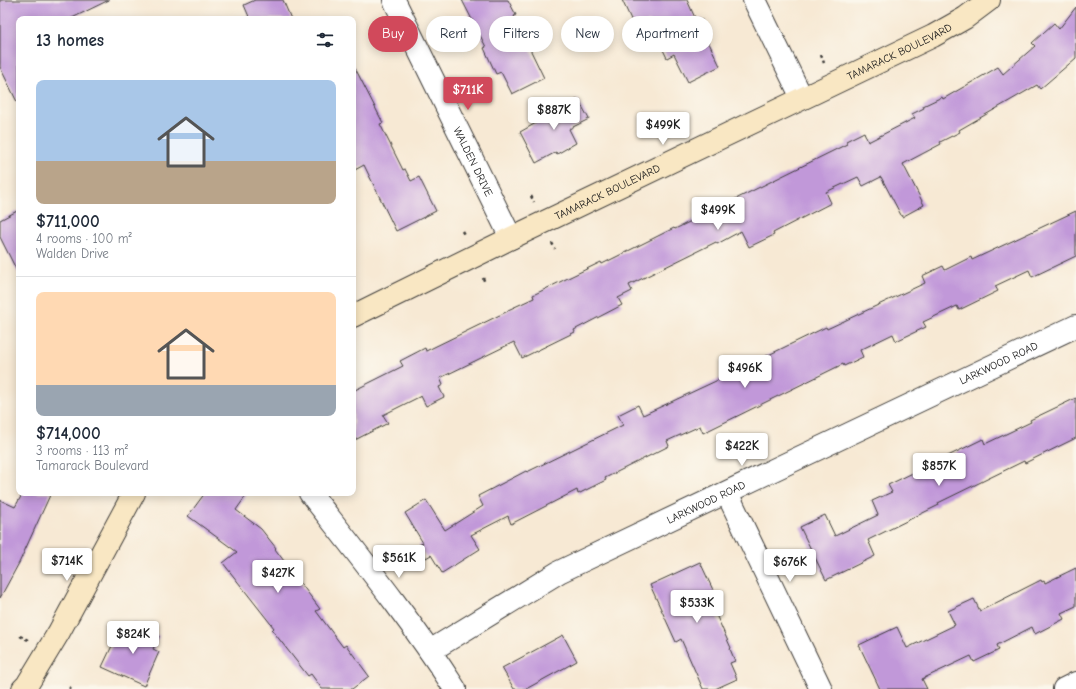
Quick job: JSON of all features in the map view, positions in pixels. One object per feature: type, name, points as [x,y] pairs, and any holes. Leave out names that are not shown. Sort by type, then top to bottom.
[{"type":"street","name":"WALDEN DRIVE","points":[[394,0],[510,238]]},
{"type":"street","points":[[754,0],[802,98]]},
{"type":"street","name":"TAMARACK BOULEVARD","points":[[356,315],[510,238],[933,36],[965,18],[989,0]]},
{"type":"street","name":"LARKWOOD ROAD","points":[[430,651],[559,572],[1076,326]]},
{"type":"street","points":[[727,493],[821,689]]},
{"type":"street","points":[[27,688],[60,632],[132,496]]},
{"type":"street","points":[[312,496],[374,575],[430,651],[455,689]]},
{"type":"street","points":[[1064,689],[1076,683]]},
{"type":"path","points":[[820,55],[826,65]]},
{"type":"path","points":[[20,636],[30,641]]},
{"type":"building","points":[[0,0],[109,0],[76,16],[16,16],[16,100],[0,67]]},
{"type":"building","points":[[255,0],[283,0],[290,16],[249,16],[244,5]]},
{"type":"building","points":[[462,0],[508,0],[516,15],[489,16],[489,52],[531,52],[544,78],[512,94],[501,72],[496,74],[484,48],[486,47],[481,37],[481,16],[470,16]]},
{"type":"building","points":[[622,0],[687,0],[694,16],[629,16]]},
{"type":"building","points":[[1076,7],[1076,58],[1040,89],[1037,85],[959,130],[960,132],[940,142],[941,144],[903,164],[924,205],[902,217],[881,177],[863,186],[858,177],[826,192],[831,203],[773,233],[774,235],[749,247],[741,231],[717,244],[716,242],[629,285],[632,291],[618,298],[622,305],[574,330],[575,332],[522,358],[514,342],[440,378],[443,385],[439,387],[444,397],[426,406],[421,396],[383,415],[388,423],[356,439],[356,390],[403,366],[400,361],[425,348],[426,351],[508,311],[534,298],[533,295],[601,262],[602,264],[674,228],[675,229],[847,144],[846,141],[864,132],[868,142],[915,118],[912,114],[924,108],[923,106],[942,97],[943,99],[998,67],[1003,74],[1035,46],[1032,43],[1054,23],[1059,29]]},
{"type":"building","points":[[713,51],[720,66],[688,82],[674,54],[667,58],[664,52]]},
{"type":"building","points":[[356,70],[383,123],[380,124],[403,170],[405,169],[411,181],[419,177],[436,211],[396,231],[364,165],[356,169]]},
{"type":"building","points":[[578,99],[589,119],[569,129],[576,143],[557,154],[556,152],[536,163],[520,132],[536,123],[535,121]]},
{"type":"building","points":[[1076,211],[1076,256],[1032,277],[1029,270],[995,286],[998,291],[959,310],[957,306],[923,322],[926,327],[896,341],[893,334],[860,350],[863,357],[844,366],[843,364],[703,433],[700,426],[667,441],[669,446],[605,478],[606,480],[578,494],[577,490],[511,524],[508,516],[471,535],[480,549],[442,573],[431,555],[426,558],[419,545],[423,543],[405,513],[426,500],[445,530],[483,506],[478,496],[526,471],[527,472],[623,425],[618,415],[638,405],[643,415],[748,366],[826,327],[827,329],[925,283],[922,276],[943,266],[945,270],[971,257],[972,260]]},
{"type":"building","points":[[16,212],[16,269],[0,237],[0,220]]},
{"type":"building","points":[[1076,398],[1076,438],[1025,463],[1024,461],[938,503],[939,505],[868,540],[875,556],[826,580],[800,527],[825,515],[835,536],[878,515],[872,501],[892,492],[888,485],[983,439],[985,444]]},
{"type":"building","points":[[21,496],[50,496],[19,563],[0,598],[0,500],[15,507]]},
{"type":"building","points":[[203,496],[246,496],[236,510],[261,529],[320,609],[316,611],[343,647],[346,645],[369,676],[352,689],[322,689],[311,674],[308,676],[272,630],[274,628],[223,563],[237,552],[188,516]]},
{"type":"building","points":[[700,562],[720,605],[713,608],[731,648],[730,649],[735,661],[730,663],[737,679],[715,689],[703,689],[681,639],[676,642],[650,585]]},
{"type":"building","points":[[1076,568],[1076,606],[1061,613],[1064,619],[1035,634],[1032,627],[997,645],[999,650],[974,662],[971,656],[922,679],[927,689],[880,689],[859,645],[897,627],[907,648],[955,625],[948,611],[974,599],[980,611],[1041,580],[1045,583]]},
{"type":"building","points":[[133,623],[159,636],[153,649],[159,652],[144,686],[102,667],[119,631],[127,635]]},
{"type":"building","points":[[563,635],[577,661],[526,689],[514,689],[502,668]]}]
